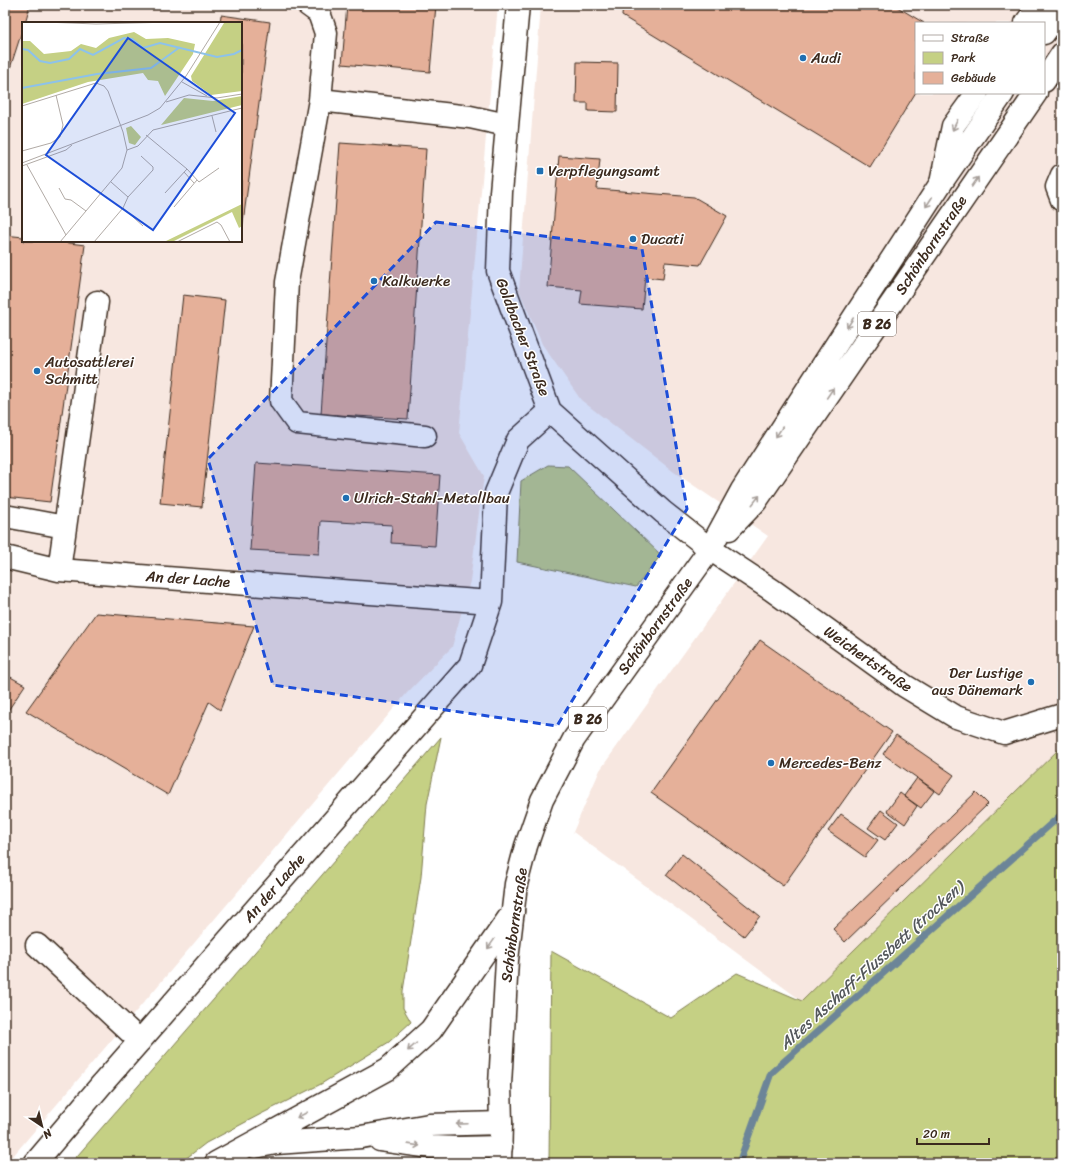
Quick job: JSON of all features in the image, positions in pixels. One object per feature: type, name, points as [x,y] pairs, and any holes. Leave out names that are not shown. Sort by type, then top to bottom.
[{"type":"main road","points":[[308,5],[319,13],[326,33],[320,100],[287,282],[280,401],[297,423],[425,436]]},
{"type":"main road","name":"Goldbacher Straße","points":[[518,5],[501,192],[498,271],[550,411],[663,512],[710,549]]},
{"type":"main road","points":[[1027,22],[1039,5]]},
{"type":"main road","points":[[1045,32],[1062,7]]},
{"type":"main road","points":[[1045,80],[1062,54]]},
{"type":"main road","points":[[941,183],[953,126],[976,94]]},
{"type":"main road","name":"Schönbornstraße","points":[[501,1155],[500,1085],[507,960],[516,884],[526,846],[542,800],[574,739],[710,549],[742,490],[941,183],[1002,94]]},
{"type":"main road","name":"Schönbornstraße","points":[[710,549],[756,501],[1035,94]]},
{"type":"main road","points":[[320,100],[470,117],[507,125]]},
{"type":"main road","points":[[1062,175],[1057,187],[1062,200]]},
{"type":"main road","points":[[59,570],[97,302]]},
{"type":"main road","name":"An der Lache","points":[[35,1163],[470,665],[491,602],[496,493],[518,440],[550,411]]},
{"type":"main road","points":[[5,516],[65,527]]},
{"type":"main road","name":"Weichertstraße","points":[[710,549],[772,590],[905,686],[956,718],[1004,733],[1062,715]]},
{"type":"main road","name":"An der Lache","points":[[5,557],[59,570],[491,602]]},
{"type":"main road","points":[[216,1163],[388,1069],[431,1030],[513,912]]},
{"type":"main road","points":[[37,945],[140,1041]]},
{"type":"main road","points":[[234,1152],[276,1142],[361,1137],[428,1125],[501,1123]]},
{"type":"main road","points":[[361,1137],[431,1147],[458,1148],[501,1155]]},
{"type":"highlighted area","points":[[436,222],[642,249],[687,509],[557,726],[273,685],[208,459]]},
{"type":"shaded area","points":[[5,5],[498,5],[459,433],[484,476],[470,581],[452,647],[407,693],[7,1163],[5,1163]]},
{"type":"shaded area","points":[[541,5],[1062,5],[1062,746],[802,1001],[573,832],[600,770],[768,536],[674,472],[581,400],[542,344],[519,290]]},
{"type":"green space","points":[[548,465],[568,466],[661,555],[636,587],[517,562],[521,481]]},
{"type":"green space","points":[[441,737],[427,804],[421,877],[403,991],[403,1008],[411,1022],[389,1042],[321,1084],[206,1143],[180,1163],[71,1163],[316,882]]},
{"type":"green space","points":[[1062,746],[1062,1163],[549,1163],[551,951],[671,1018],[737,973],[802,1001]]},
{"type":"building","points":[[5,5],[30,5],[25,22],[22,22],[22,31],[5,84]]},
{"type":"building","points":[[347,5],[436,5],[430,72],[342,64]]},
{"type":"building","name":"Audi","points":[[623,5],[894,5],[922,22],[915,22],[915,94],[870,167],[622,16]]},
{"type":"building","points":[[221,15],[270,22],[242,230],[242,22],[220,22]]},
{"type":"building","points":[[577,62],[618,63],[617,112],[588,111],[588,103],[576,103]]},
{"type":"building","name":"Kalkwerke","points":[[340,143],[426,149],[408,419],[321,414]]},
{"type":"building","name":"Ducati","points":[[559,156],[600,159],[597,189],[694,197],[727,216],[700,265],[665,262],[663,279],[645,277],[642,309],[580,304],[582,290],[548,287]]},
{"type":"building","name":"Autosattlerei Schmitt","points":[[5,235],[22,237],[22,242],[61,242],[85,245],[50,502],[5,497]]},
{"type":"building","points":[[183,295],[225,300],[202,507],[160,503]]},
{"type":"building","name":"Ulrich-Stahl-Metallbau","points":[[256,463],[440,475],[435,546],[391,543],[392,525],[321,521],[319,554],[250,550]]},
{"type":"building","points":[[96,613],[254,626],[220,710],[209,702],[168,795],[26,711]]},
{"type":"building","name":"Mercedes-Benz","points":[[760,640],[892,732],[783,886],[651,793]]},
{"type":"building","points":[[5,674],[25,685],[5,715]]},
{"type":"building","points":[[896,735],[954,775],[940,794],[883,754]]},
{"type":"building","points":[[917,778],[934,791],[921,808],[904,796]]},
{"type":"building","points":[[976,792],[988,804],[845,942],[833,929]]},
{"type":"building","points":[[900,793],[917,806],[905,824],[887,811]]},
{"type":"building","points":[[881,810],[898,823],[885,840],[868,828]]},
{"type":"building","points":[[841,814],[878,840],[865,857],[828,831]]},
{"type":"building","points":[[682,854],[760,916],[744,936],[666,875]]},
{"type":"waterway","name":"Altes Aschaff-Flussbett (trocken)","points":[[739,1163],[771,1073],[1062,814]]},
{"type":"place","name":"Audi","points":[[803,58]]},
{"type":"place","name":"Verpflegungsamt","points":[[540,171]]},
{"type":"place","name":"Ducati","points":[[633,239]]},
{"type":"place","name":"Kalkwerke","points":[[374,281]]},
{"type":"place","name":"Autosattlerei Schmitt","points":[[37,371]]},
{"type":"place","name":"Ulrich-Stahl-Metallbau","points":[[346,498]]},
{"type":"place","name":"Der Lustige aus Dänemark","points":[[1031,682]]},
{"type":"place","name":"Mercedes-Benz","points":[[771,763]]}]
